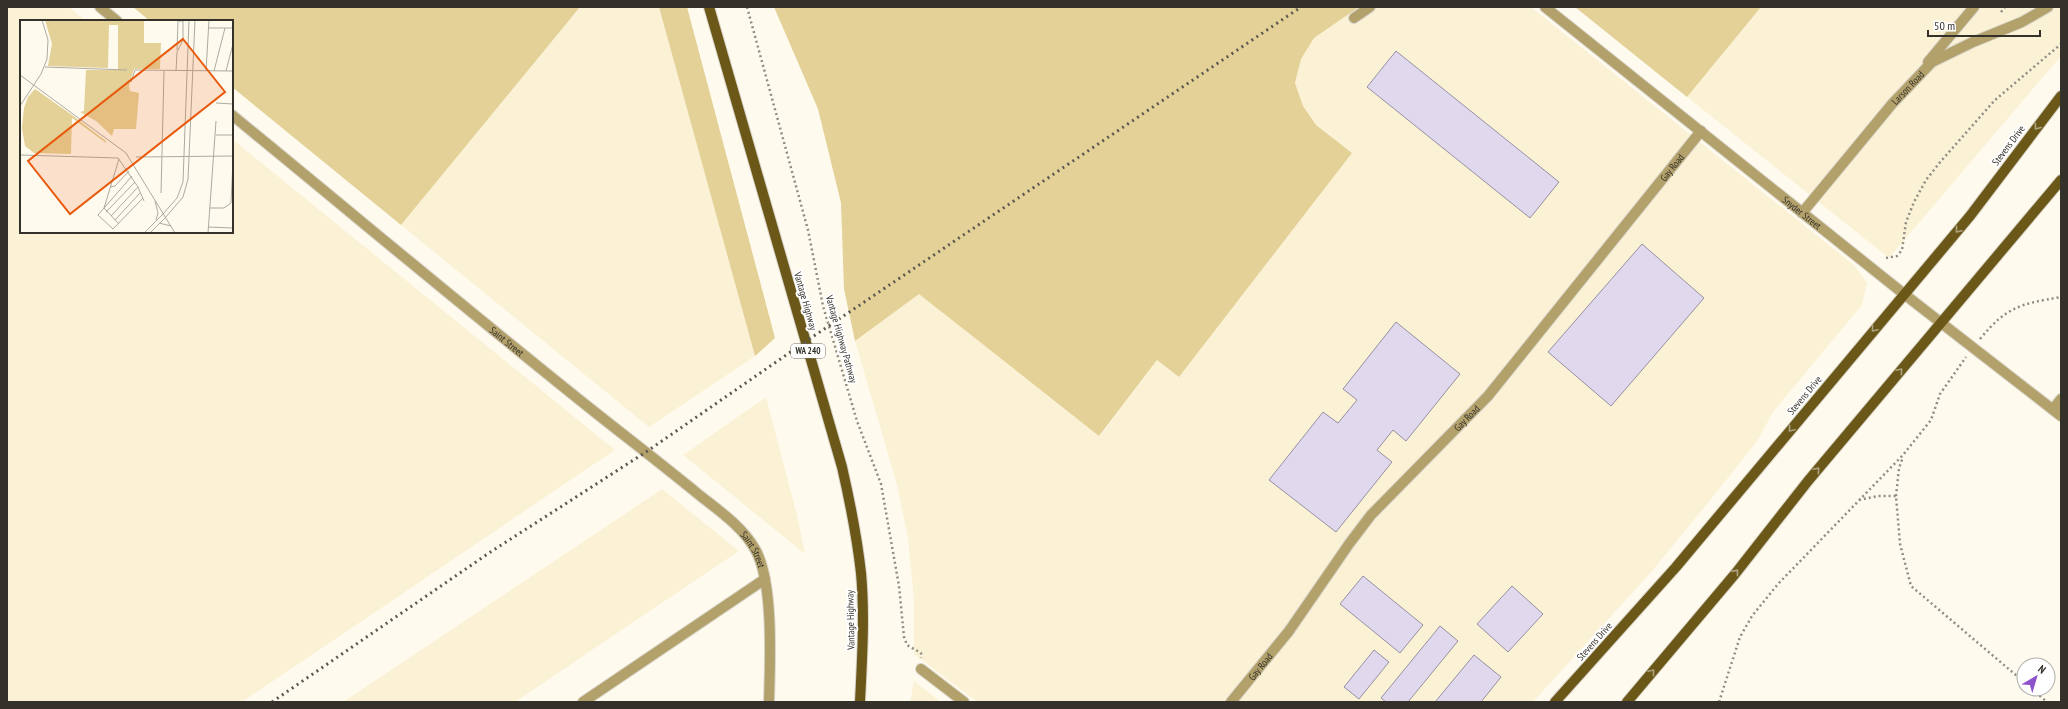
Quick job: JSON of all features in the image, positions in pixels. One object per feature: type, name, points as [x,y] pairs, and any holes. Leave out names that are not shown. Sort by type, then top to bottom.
[{"type":"main road","name":"Vantage Highway","points":[[709,7],[842,467],[852,513],[861,574],[863,631],[860,702]]},
{"type":"main road","name":"Stevens Drive","points":[[1555,702],[1676,567],[1970,216],[2061,96]]},
{"type":"main road","points":[[1627,702],[1735,574],[1808,481],[2061,180]]},
{"type":"street","points":[[100,7],[116,20]]},
{"type":"street","points":[[1354,18],[1370,7]]},
{"type":"street","name":"Snyder Street","points":[[1545,7],[1940,323],[2061,416]]},
{"type":"street","points":[[1914,79],[1974,7]]},
{"type":"street","name":"Larson Road","points":[[1802,213],[1914,79],[1932,62],[1973,42],[2022,22],[2042,12],[2048,7]]},
{"type":"street","name":"Saint Street","points":[[233,116],[590,408],[726,516],[745,534],[755,548],[762,564],[765,579],[770,655],[769,702]]},
{"type":"street","name":"Gay Road","points":[[1231,702],[1288,631],[1371,515],[1488,396],[1701,131]]},
{"type":"street","points":[[2052,409],[2061,399]]},
{"type":"street","points":[[584,702],[765,579]]},
{"type":"street","points":[[921,669],[964,702]]},
{"type":"path","name":"Vantage Highway Pathway","points":[[747,7],[808,230],[824,306],[857,421],[881,484],[899,586],[902,630],[907,645],[921,653],[921,669]]},
{"type":"path","points":[[2001,12],[2005,7]]},
{"type":"path","points":[[1886,258],[1890,259],[1897,256],[1902,250],[1906,222],[1914,202],[1926,180],[1941,160],[1995,100],[2061,44]]},
{"type":"path","points":[[1719,702],[1740,636],[1752,616],[1778,584],[1903,455],[1931,420],[1945,384],[1973,347],[1999,318],[2011,309],[2034,301],[2061,296]]},
{"type":"path","points":[[1903,455],[1899,468],[1896,496],[1900,544],[1911,586],[2016,675]]},
{"type":"path","points":[[1858,500],[1878,496],[1896,496]]},
{"type":"shaded area","points":[[7,7],[69,7],[85,20],[20,20],[20,233],[233,233],[233,140],[615,450],[242,702],[7,702]]},
{"type":"shaded area","points":[[133,7],[580,7],[401,225],[233,88],[233,20],[149,20]]},
{"type":"shaded area","points":[[580,7],[659,7],[755,356],[649,427],[401,225]]},
{"type":"shaded area","points":[[659,7],[687,7],[775,338],[755,356]]},
{"type":"shaded area","points":[[774,7],[1359,7],[1314,38],[1301,59],[1295,83],[1303,106],[1316,125],[1352,153],[1179,377],[1157,360],[1099,436],[919,294],[855,341],[844,289],[841,203],[818,109]]},
{"type":"shaded area","points":[[1359,7],[1531,7],[1854,265],[1867,283],[1862,305],[1773,412],[1758,440],[1653,570],[1533,702],[977,702],[914,654],[914,601],[908,539],[897,485],[855,341],[919,293],[1100,436],[1157,360],[1179,377],[1352,153],[1316,125],[1303,106],[1295,83],[1301,59],[1314,38]]},
{"type":"shaded area","points":[[1575,7],[1761,7],[1687,97]]},
{"type":"shaded area","points":[[1761,7],[2061,7],[2061,56],[1889,258],[1687,97]]},
{"type":"shaded area","points":[[766,397],[797,515],[805,554],[683,455]]},
{"type":"shaded area","points":[[662,489],[739,551],[515,702],[343,702]]},
{"type":"shaded area","points":[[914,681],[941,702],[910,702]]},
{"type":"building","points":[[1396,51],[1559,182],[1530,218],[1367,87]]},
{"type":"building","points":[[1642,244],[1704,298],[1611,406],[1548,352]]},
{"type":"building","points":[[1396,322],[1460,374],[1406,441],[1393,430],[1377,450],[1392,462],[1336,532],[1269,480],[1323,412],[1338,423],[1357,400],[1343,389]]},
{"type":"building","points":[[1363,576],[1423,625],[1400,653],[1340,604]]},
{"type":"building","points":[[1512,586],[1543,614],[1508,652],[1477,624]]},
{"type":"building","points":[[1440,626],[1458,641],[1408,702],[1386,702],[1381,698]]},
{"type":"building","points":[[1374,650],[1389,662],[1359,699],[1344,687]]},
{"type":"building","points":[[1474,655],[1501,677],[1481,702],[1435,702]]},
{"type":"railway","points":[[272,702],[489,553],[646,452],[805,342],[1301,7]]}]
